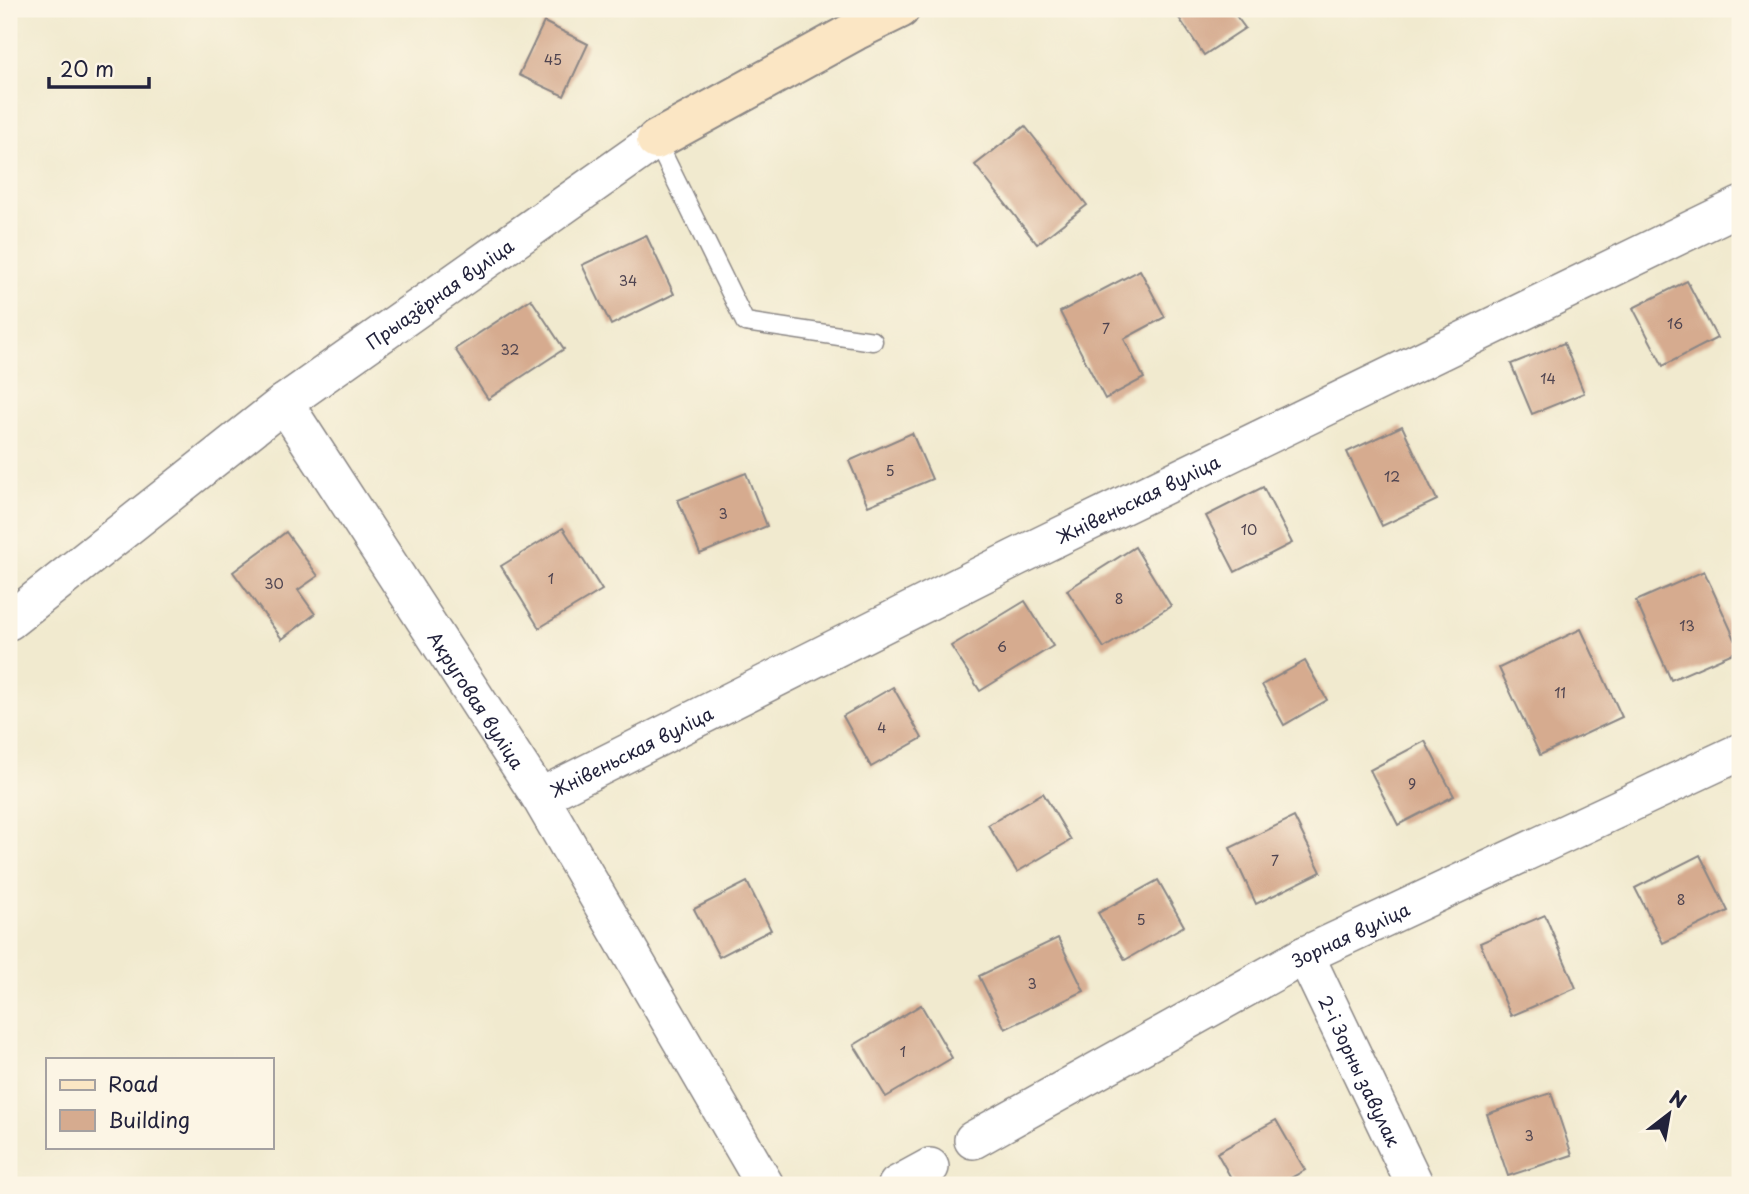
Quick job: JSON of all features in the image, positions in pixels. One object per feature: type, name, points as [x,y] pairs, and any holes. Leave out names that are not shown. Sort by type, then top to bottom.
[{"type":"street","name":"Прыазёрная вуліца","points":[[9,621],[284,403],[656,140],[900,9]]},
{"type":"street","name":"Жнівеньская вуліца","points":[[540,797],[1015,558],[1740,206]]},
{"type":"street","name":"Акруговая вуліца","points":[[284,403],[540,797],[765,1185]]},
{"type":"street","name":"Зорная вуліца","points":[[973,1140],[1304,955],[1740,752]]},
{"type":"street","name":"2-і Зорны завулак","points":[[1304,955],[1415,1185]]},
{"type":"street","points":[[897,1185],[930,1167]]},
{"type":"lane","points":[[656,140],[745,322],[873,341]]},
{"type":"building","points":[[1173,9],[1231,9],[1245,28],[1204,55]]},
{"type":"building","points":[[544,22],[588,44],[564,96],[519,75]]},
{"type":"building","points":[[1025,126],[1087,205],[1037,244],[975,165]]},
{"type":"building","points":[[646,235],[674,294],[611,325],[582,265]]},
{"type":"building","points":[[1140,270],[1165,317],[1124,339],[1144,378],[1105,399],[1060,312]]},
{"type":"building","points":[[1687,281],[1717,338],[1663,366],[1633,308]]},
{"type":"building","points":[[531,299],[564,349],[488,399],[455,349]]},
{"type":"building","points":[[1564,343],[1584,393],[1532,414],[1511,364]]},
{"type":"building","points":[[1402,426],[1437,500],[1382,526],[1347,452]]},
{"type":"building","points":[[912,433],[932,479],[868,506],[849,461]]},
{"type":"building","points":[[746,473],[767,526],[700,554],[678,500]]},
{"type":"building","points":[[1263,487],[1292,543],[1235,572],[1206,516]]},
{"type":"building","points":[[563,528],[602,590],[539,628],[501,566]]},
{"type":"building","points":[[286,532],[318,576],[298,590],[315,614],[282,639],[233,572]]},
{"type":"building","points":[[1135,547],[1171,606],[1104,648],[1067,590]]},
{"type":"building","points":[[1704,571],[1740,650],[1671,680],[1636,601]]},
{"type":"building","points":[[1025,601],[1053,646],[980,691],[951,646]]},
{"type":"building","points":[[1581,629],[1622,717],[1540,755],[1499,668]]},
{"type":"building","points":[[1305,661],[1327,700],[1284,725],[1262,685]]},
{"type":"building","points":[[893,687],[922,738],[871,767],[843,716]]},
{"type":"building","points":[[1425,741],[1454,796],[1398,825],[1370,770]]},
{"type":"building","points":[[1043,793],[1071,840],[1017,872],[988,825]]},
{"type":"building","points":[[1294,817],[1321,872],[1256,904],[1230,848]]},
{"type":"building","points":[[1700,855],[1728,911],[1663,943],[1635,888]]},
{"type":"building","points":[[1158,880],[1184,926],[1125,960],[1098,913]]},
{"type":"building","points":[[747,882],[771,930],[719,957],[694,909]]},
{"type":"building","points":[[1545,915],[1576,988],[1511,1016],[1480,943]]},
{"type":"building","points":[[1058,938],[1084,991],[1005,1029],[979,976]]},
{"type":"building","points":[[921,1005],[952,1058],[886,1097],[854,1045]]},
{"type":"building","points":[[1551,1093],[1572,1155],[1508,1176],[1487,1114]]},
{"type":"building","points":[[1276,1120],[1305,1170],[1278,1185],[1235,1185],[1217,1153]]},
{"type":"building","points":[[1740,1177],[1740,1185],[1719,1185]]}]
